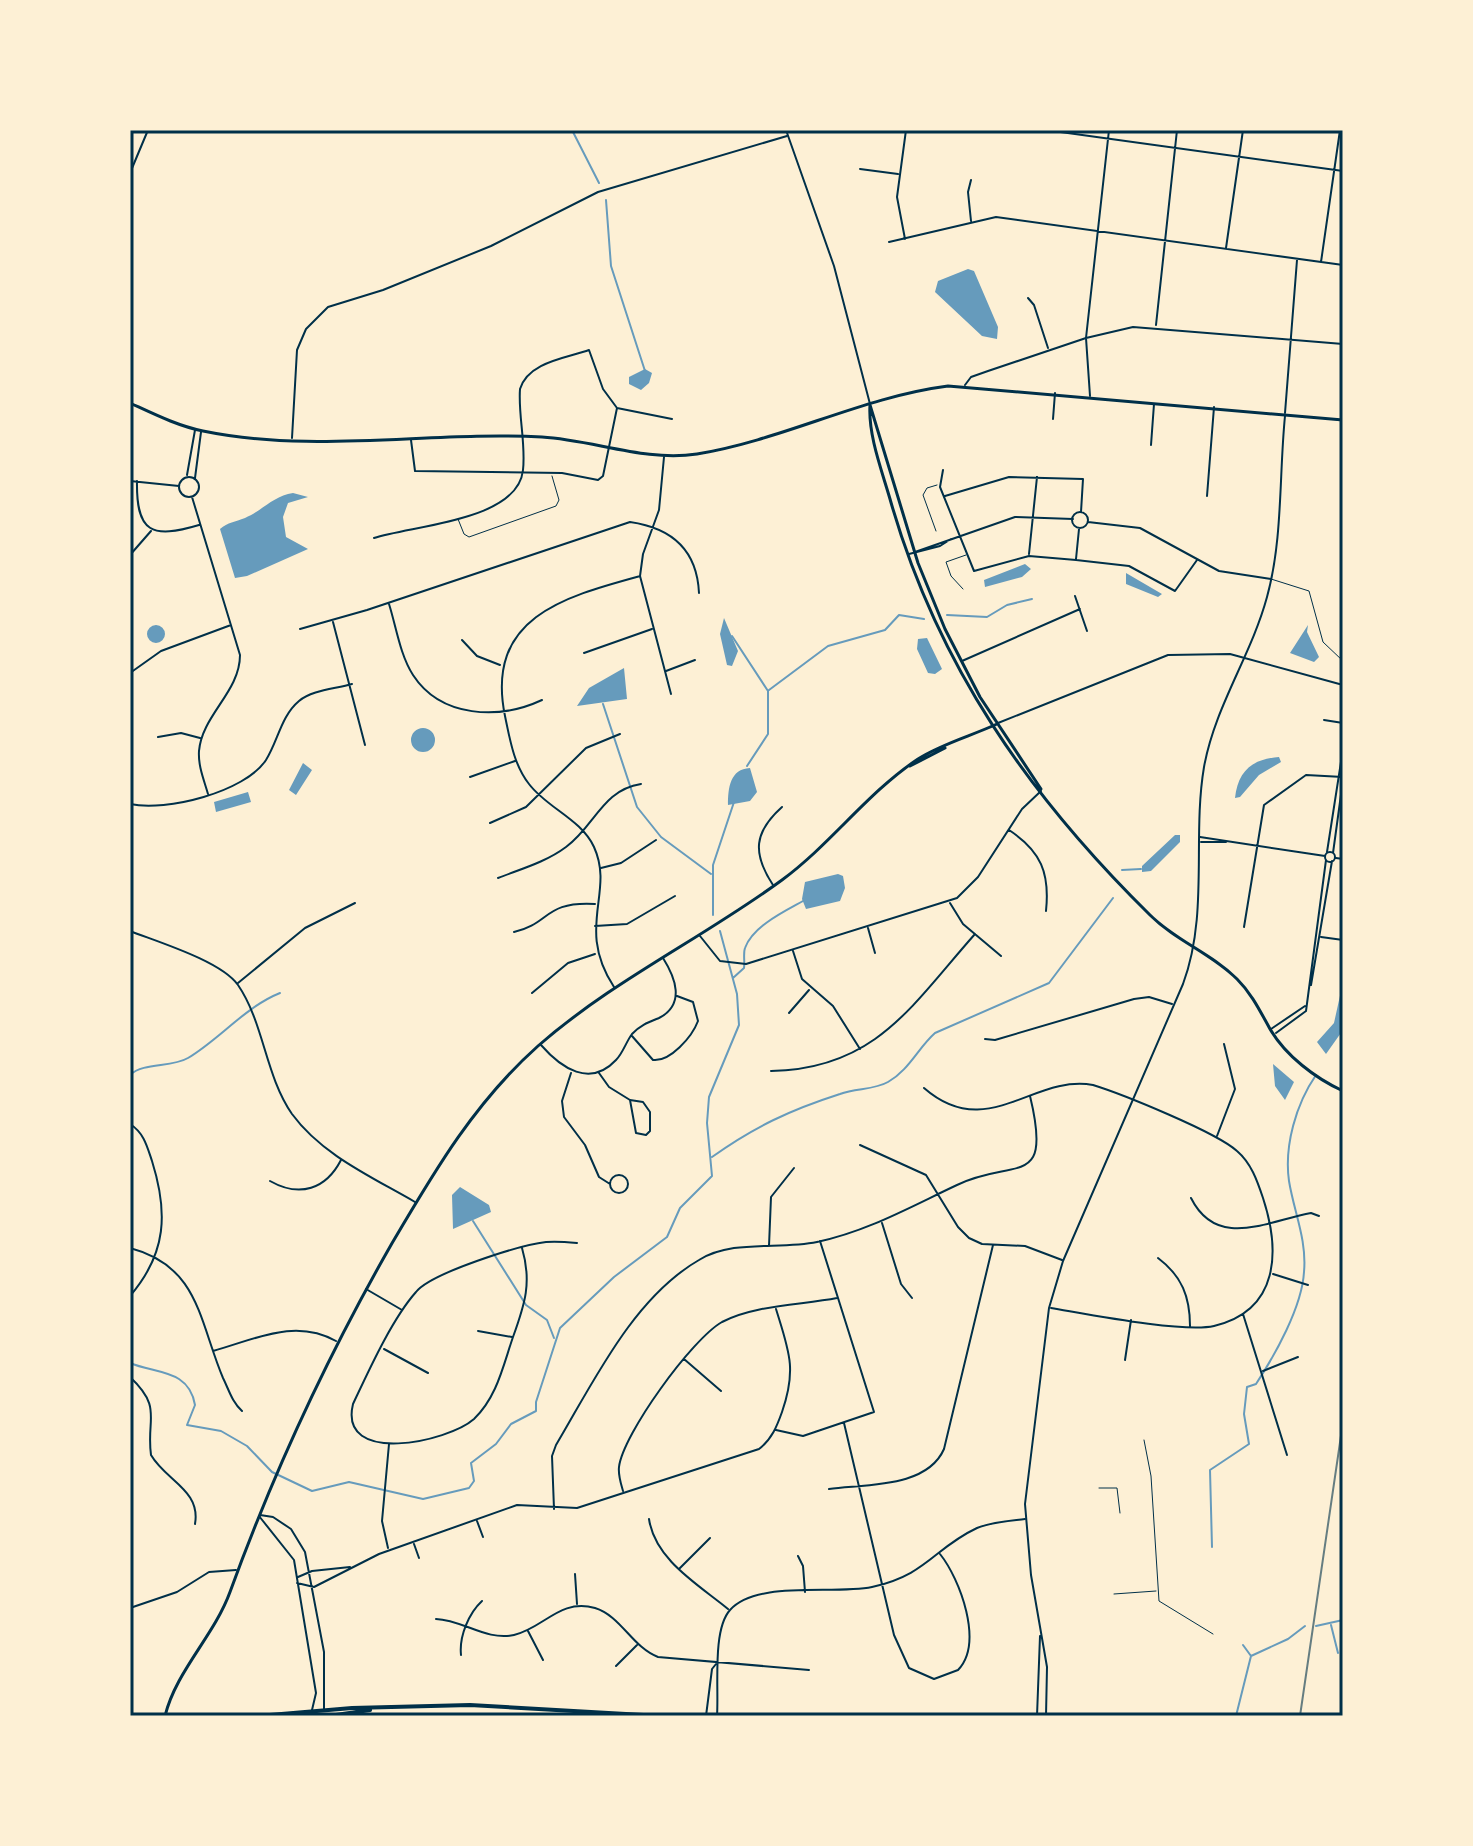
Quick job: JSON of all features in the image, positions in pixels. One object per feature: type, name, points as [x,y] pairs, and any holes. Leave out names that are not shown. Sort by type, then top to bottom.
[{"type":"highway","points":[[258,1716],[470,1705],[661,1716]]},
{"type":"highway","points":[[329,1716],[392,1707]]},
{"type":"main road","points":[[130,403],[201,431],[292,438],[523,436],[664,457],[715,450],[933,388],[965,385],[1343,420]]},
{"type":"main road","points":[[870,405],[914,553],[961,661],[997,724],[1040,783],[1041,791]]},
{"type":"main road","points":[[870,405],[887,486],[908,555],[944,642],[990,727],[1125,889],[1168,932],[1220,964],[1242,984],[1270,1029],[1293,1057],[1343,1091]]},
{"type":"main road","points":[[165,1716],[170,1695],[211,1633],[336,1341],[416,1202],[472,1114],[540,1045],[615,988],[774,886],[812,856],[859,808],[910,766],[997,724]]},
{"type":"street","points":[[130,173],[148,130]]},
{"type":"street","points":[[379,130],[418,130]]},
{"type":"street","points":[[786,130],[834,266],[870,405]]},
{"type":"street","points":[[905,241],[897,203],[906,130]]},
{"type":"street","points":[[1046,130],[1343,171]]},
{"type":"street","points":[[1090,396],[1086,338],[1109,130]]},
{"type":"street","points":[[1156,326],[1177,130]]},
{"type":"street","points":[[1226,248],[1243,130]]},
{"type":"street","points":[[1321,262],[1340,130]]},
{"type":"street","points":[[292,438],[297,350],[306,329],[328,307],[383,290],[491,246],[592,194],[788,135]]},
{"type":"street","points":[[860,169],[899,174]]},
{"type":"street","points":[[971,180],[968,192],[971,221]]},
{"type":"street","points":[[889,242],[905,241],[971,221],[996,217],[1343,265]]},
{"type":"street","points":[[1046,1716],[1046,1661],[1025,1519],[1025,1486],[1049,1308],[1063,1261],[1174,1004],[1192,949],[1200,792],[1209,740],[1271,579],[1297,259]]},
{"type":"street","points":[[1028,298],[1034,305],[1049,350]]},
{"type":"street","points":[[965,385],[979,374],[1125,327],[1156,326],[1343,344]]},
{"type":"street","points":[[374,538],[458,518],[506,500],[518,488],[523,473],[519,394],[524,378],[536,369],[589,350],[603,389],[617,408],[672,419]]},
{"type":"street","points":[[1053,419],[1055,393]]},
{"type":"street","points":[[1151,445],[1154,403]]},
{"type":"street","points":[[1207,496],[1214,407]]},
{"type":"street","points":[[411,438],[415,471],[551,473],[600,479],[617,408]]},
{"type":"street","points":[[179,486],[187,477],[195,429]]},
{"type":"street","points":[[192,497],[199,490],[195,479],[201,431]]},
{"type":"street","points":[[664,457],[661,500],[643,554],[640,576],[671,694]]},
{"type":"street","points":[[943,470],[940,485],[944,497],[971,569],[978,572],[1029,556],[1076,560],[1129,566],[1172,591],[1179,588],[1197,560]]},
{"type":"street","points":[[458,518],[464,534],[469,537],[556,506],[559,503],[551,473]]},
{"type":"street","points":[[908,555],[1006,519],[1033,516],[1073,519],[1081,512],[1083,479],[1037,476],[999,479],[944,497]]},
{"type":"street","points":[[1029,556],[1037,476]]},
{"type":"street","points":[[187,477],[195,479]]},
{"type":"street","points":[[130,481],[179,486]]},
{"type":"street","points":[[137,481],[138,513],[152,530],[171,533],[201,524]]},
{"type":"street","points":[[936,531],[923,495],[927,488],[940,485]]},
{"type":"street","points":[[179,486],[182,495],[192,497]]},
{"type":"street","points":[[192,497],[240,648],[239,670],[202,739],[199,762],[208,794]]},
{"type":"street","points":[[1081,512],[1087,515],[1088,522]]},
{"type":"street","points":[[1073,519],[1079,528],[1076,560]]},
{"type":"street","points":[[1079,528],[1088,522],[1140,528],[1197,560],[1230,574],[1271,579],[1309,591],[1320,636],[1328,650],[1343,661]]},
{"type":"street","points":[[300,629],[388,603],[625,523],[672,535],[684,545],[699,593]]},
{"type":"street","points":[[130,555],[152,530]]},
{"type":"street","points":[[963,589],[951,576],[946,562],[966,555]]},
{"type":"street","points":[[615,988],[597,953],[594,926],[599,868],[595,850],[583,832],[539,795],[516,761],[504,711],[502,666],[516,635],[536,617],[584,592],[640,576]]},
{"type":"street","points":[[1075,596],[1087,631]]},
{"type":"street","points":[[388,603],[408,664],[420,683],[464,711],[487,714],[542,700]]},
{"type":"street","points":[[961,661],[1080,609]]},
{"type":"street","points":[[332,620],[352,684],[365,745]]},
{"type":"street","points":[[130,673],[161,651],[232,625]]},
{"type":"street","points":[[584,653],[654,629]]},
{"type":"street","points":[[462,640],[477,656],[502,666]]},
{"type":"street","points":[[997,724],[1152,659],[1196,653],[1242,657],[1343,685]]},
{"type":"street","points":[[665,672],[695,660]]},
{"type":"street","points":[[130,804],[165,806],[238,784],[257,770],[299,701],[352,684]]},
{"type":"street","points":[[1324,720],[1343,723]]},
{"type":"street","points":[[158,737],[181,733],[202,739]]},
{"type":"street","points":[[490,823],[515,814],[539,795],[581,752],[620,734]]},
{"type":"street","points":[[1274,1034],[1302,1017],[1306,1005],[1333,857],[1343,749]]},
{"type":"street","points":[[470,777],[516,761]]},
{"type":"street","points":[[1244,927],[1262,809],[1271,798],[1306,775],[1342,778]]},
{"type":"street","points":[[1318,937],[1326,856],[1342,778]]},
{"type":"street","points":[[498,878],[554,855],[583,832],[611,795],[641,784]]},
{"type":"street","points":[[699,935],[715,958],[732,965],[950,902],[978,877],[1022,809],[1041,791]]},
{"type":"street","points":[[774,886],[763,866],[759,842],[766,821],[782,807]]},
{"type":"street","points":[[1008,830],[1031,846],[1043,863],[1049,883],[1046,911]]},
{"type":"street","points":[[1199,837],[1343,859]]},
{"type":"street","points":[[599,868],[621,863],[656,840]]},
{"type":"street","points":[[1199,842],[1227,842]]},
{"type":"street","points":[[1326,856],[1333,857]]},
{"type":"street","points":[[594,926],[627,924],[675,896]]},
{"type":"street","points":[[950,902],[963,924],[1001,956]]},
{"type":"street","points":[[237,983],[305,928],[355,903]]},
{"type":"street","points":[[514,932],[525,929],[559,906],[596,904]]},
{"type":"street","points":[[868,927],[875,953]]},
{"type":"street","points":[[130,931],[202,961],[237,983],[285,1103],[312,1137],[342,1159],[416,1202]]},
{"type":"street","points":[[771,1071],[822,1066],[860,1050],[887,1030],[975,934]]},
{"type":"street","points":[[1318,937],[1343,940]]},
{"type":"street","points":[[792,949],[802,979],[833,1006],[860,1050]]},
{"type":"street","points":[[532,993],[568,963],[597,953]]},
{"type":"street","points":[[540,1045],[571,1072],[599,1071],[618,1058],[631,1035],[665,1014],[676,995],[675,980],[663,958]]},
{"type":"street","points":[[789,1013],[810,989]]},
{"type":"street","points":[[631,1035],[653,1060],[669,1057],[691,1034],[698,1021],[693,1002],[676,995]]},
{"type":"street","points":[[985,1039],[995,1040],[1134,999],[1160,999],[1174,1004]]},
{"type":"street","points":[[1270,1029],[1306,1005]]},
{"type":"street","points":[[1216,1137],[1235,1089],[1224,1044]]},
{"type":"street","points":[[599,1071],[613,1091],[630,1100],[643,1102],[649,1109],[650,1131],[646,1135],[636,1133],[630,1100]]},
{"type":"street","points":[[571,1072],[563,1096],[564,1117],[585,1145],[599,1177],[618,1193],[628,1185],[619,1175],[610,1184]]},
{"type":"street","points":[[924,1088],[943,1101],[971,1111],[1083,1083],[1216,1137],[1237,1151],[1251,1169],[1271,1222],[1275,1251],[1272,1273],[1260,1296],[1243,1313],[1216,1325],[1190,1327],[1049,1308]]},
{"type":"street","points":[[554,1509],[554,1451],[628,1328],[700,1259],[724,1250],[820,1241],[882,1222],[972,1179],[1005,1174],[1026,1164],[1039,1140],[1030,1096]]},
{"type":"street","points":[[130,1124],[144,1138],[163,1197],[163,1227],[156,1257],[130,1296]]},
{"type":"street","points":[[860,1145],[869,1152],[919,1169],[963,1233],[975,1241],[1025,1246],[1063,1261]]},
{"type":"street","points":[[270,1181],[291,1189],[314,1189],[329,1179],[342,1159]]},
{"type":"street","points":[[769,1247],[771,1197],[794,1168]]},
{"type":"street","points":[[1191,1198],[1200,1213],[1221,1227],[1242,1230],[1311,1213],[1319,1216]]},
{"type":"street","points":[[882,1222],[901,1284],[912,1298]]},
{"type":"street","points":[[522,1248],[529,1282],[496,1389],[473,1419],[429,1441],[389,1443],[363,1436],[356,1429],[352,1415],[359,1392],[403,1311],[427,1281],[522,1248],[554,1241],[577,1243]]},
{"type":"street","points":[[775,1429],[803,1436],[874,1410],[820,1241]]},
{"type":"street","points":[[829,1489],[917,1476],[931,1468],[942,1455],[993,1245]]},
{"type":"street","points":[[130,1248],[156,1257],[174,1268],[187,1283],[234,1404],[242,1411]]},
{"type":"street","points":[[1158,1258],[1173,1271],[1186,1292],[1190,1327]]},
{"type":"street","points":[[1272,1273],[1308,1285]]},
{"type":"street","points":[[366,1289],[403,1311]]},
{"type":"street","points":[[624,1492],[619,1473],[622,1457],[683,1358],[723,1322],[837,1298]]},
{"type":"street","points":[[297,1583],[310,1586],[388,1550],[517,1505],[577,1508],[752,1452],[764,1445],[775,1429],[790,1389],[793,1371],[776,1309]]},
{"type":"street","points":[[1243,1313],[1287,1455]]},
{"type":"street","points":[[1125,1360],[1131,1319]]},
{"type":"street","points":[[212,1351],[295,1328],[315,1331],[336,1341]]},
{"type":"street","points":[[478,1331],[513,1337]]},
{"type":"street","points":[[383,1348],[428,1373]]},
{"type":"street","points":[[1262,1371],[1298,1357]]},
{"type":"street","points":[[683,1358],[721,1391]]},
{"type":"street","points":[[130,1377],[145,1392],[152,1406],[151,1455],[190,1497],[196,1509],[195,1524]]},
{"type":"street","points":[[844,1423],[894,1635],[909,1668],[930,1679],[950,1675],[967,1657],[969,1637],[958,1582],[940,1554]]},
{"type":"street","points":[[1144,1440],[1151,1476],[1159,1601],[1213,1634]]},
{"type":"street","points":[[388,1550],[382,1514],[389,1443]]},
{"type":"street","points":[[1099,1488],[1117,1488],[1120,1513]]},
{"type":"street","points":[[259,1515],[273,1517],[291,1529],[305,1552],[324,1652],[323,1713]]},
{"type":"street","points":[[259,1515],[291,1554],[297,1577],[316,1693],[314,1709],[309,1712]]},
{"type":"street","points":[[649,1519],[658,1543],[679,1569],[729,1610]]},
{"type":"street","points":[[717,1716],[719,1633],[729,1610],[757,1594],[881,1585],[913,1574],[979,1528],[1025,1519]]},
{"type":"street","points":[[476,1520],[483,1537]]},
{"type":"street","points":[[679,1569],[710,1538]]},
{"type":"street","points":[[414,1543],[419,1558]]},
{"type":"street","points":[[798,1556],[803,1566],[805,1592]]},
{"type":"street","points":[[297,1577],[309,1572],[351,1567]]},
{"type":"street","points":[[130,1608],[177,1592],[209,1572],[227,1568],[237,1570]]},
{"type":"street","points":[[575,1574],[577,1605]]},
{"type":"street","points":[[1114,1594],[1159,1591]]},
{"type":"street","points":[[461,1655],[461,1641],[482,1601]]},
{"type":"street","points":[[436,1619],[494,1635],[528,1630],[558,1611],[577,1605],[607,1613],[638,1644],[666,1659],[809,1670]]},
{"type":"street","points":[[528,1630],[543,1660]]},
{"type":"street","points":[[1037,1716],[1041,1635]]},
{"type":"street","points":[[616,1666],[638,1644]]},
{"type":"street","points":[[1040,1654],[1046,1661]]},
{"type":"street","points":[[706,1716],[712,1669],[717,1664]]},
{"type":"water","points":[[968,269],[974,271],[998,327],[997,339],[982,336],[935,292],[938,281]]},
{"type":"water","points":[[645,369],[652,373],[649,383],[641,390],[629,384],[629,377]]},
{"type":"water","points":[[293,493],[308,497],[288,503],[283,517],[286,537],[308,549],[247,576],[235,578],[220,529],[251,515],[279,497]]},
{"type":"water","points":[[1025,564],[1031,569],[1022,577],[985,587],[984,580]]},
{"type":"water","points":[[1126,573],[1162,594],[1158,597],[1126,584]]},
{"type":"water","points":[[724,618],[738,651],[732,666],[727,665],[720,634]]},
{"type":"water","points":[[152,625],[160,625],[165,634],[163,641],[152,643],[147,638],[147,630]]},
{"type":"water","points":[[1308,625],[1307,632],[1319,657],[1314,662],[1290,653]]},
{"type":"water","points":[[927,638],[942,669],[935,674],[928,673],[917,649],[918,639]]},
{"type":"water","points":[[624,668],[627,699],[577,706],[589,688]]},
{"type":"water","points":[[423,728],[432,731],[435,740],[432,749],[423,752],[414,749],[411,740],[414,731]]},
{"type":"water","points":[[1279,757],[1281,762],[1259,775],[1240,797],[1235,798],[1239,780],[1248,768],[1261,760]]},
{"type":"water","points":[[303,763],[312,770],[296,795],[289,790]]},
{"type":"water","points":[[750,768],[757,792],[750,801],[728,805],[734,776]]},
{"type":"water","points":[[248,792],[251,802],[216,812],[214,802]]},
{"type":"water","points":[[1175,835],[1180,835],[1180,842],[1151,871],[1142,872],[1142,866]]},
{"type":"water","points":[[838,874],[843,876],[845,888],[840,901],[806,909],[802,899],[805,882]]},
{"type":"water","points":[[1343,982],[1343,1030],[1326,1054],[1317,1042],[1334,1023]]},
{"type":"water","points":[[1273,1064],[1294,1082],[1285,1100],[1275,1086]]},
{"type":"water","points":[[460,1187],[489,1205],[491,1212],[453,1229],[452,1195]]},
{"type":"waterway","points":[[572,130],[599,183]]},
{"type":"waterway","points":[[606,200],[611,266],[645,371]]},
{"type":"waterway","points":[[947,615],[987,617],[1007,605],[1032,599]]},
{"type":"waterway","points":[[769,690],[828,646],[885,630],[899,615],[924,619]]},
{"type":"waterway","points":[[732,636],[768,691],[768,734],[747,766]]},
{"type":"waterway","points":[[603,704],[637,807],[661,837],[711,874]]},
{"type":"waterway","points":[[713,915],[713,865],[734,802]]},
{"type":"waterway","points":[[1122,870],[1141,869]]},
{"type":"waterway","points":[[712,1157],[789,1113],[846,1092],[888,1082],[902,1071],[935,1033],[1049,983],[1113,898]]},
{"type":"waterway","points":[[733,978],[744,968],[745,948],[755,933],[770,920],[803,901]]},
{"type":"waterway","points":[[130,1363],[170,1375],[186,1385],[195,1405],[187,1425],[221,1431],[247,1446],[272,1472],[312,1491],[349,1482],[423,1499],[469,1488],[474,1481],[471,1463],[496,1444],[511,1424],[536,1411],[536,1402],[560,1328],[614,1277],[667,1237],[680,1208],[712,1176],[707,1123],[709,1097],[739,1025],[737,994],[720,931]]},
{"type":"waterway","points":[[130,1075],[143,1068],[188,1058],[255,1006],[280,993]]},
{"type":"waterway","points":[[1212,1547],[1210,1470],[1249,1444],[1244,1414],[1247,1387],[1256,1384],[1279,1345],[1302,1286],[1304,1249],[1289,1181],[1288,1154],[1297,1112],[1316,1075]]},
{"type":"waterway","points":[[473,1221],[526,1305],[547,1320],[554,1338]]},
{"type":"waterway","points":[[1316,1626],[1343,1620]]},
{"type":"waterway","points":[[1331,1625],[1338,1653]]},
{"type":"waterway","points":[[1236,1716],[1251,1656],[1288,1639],[1305,1626]]},
{"type":"waterway","points":[[1243,1645],[1251,1656]]},
{"type":"railway","points":[[1300,1716],[1343,1422]]}]
